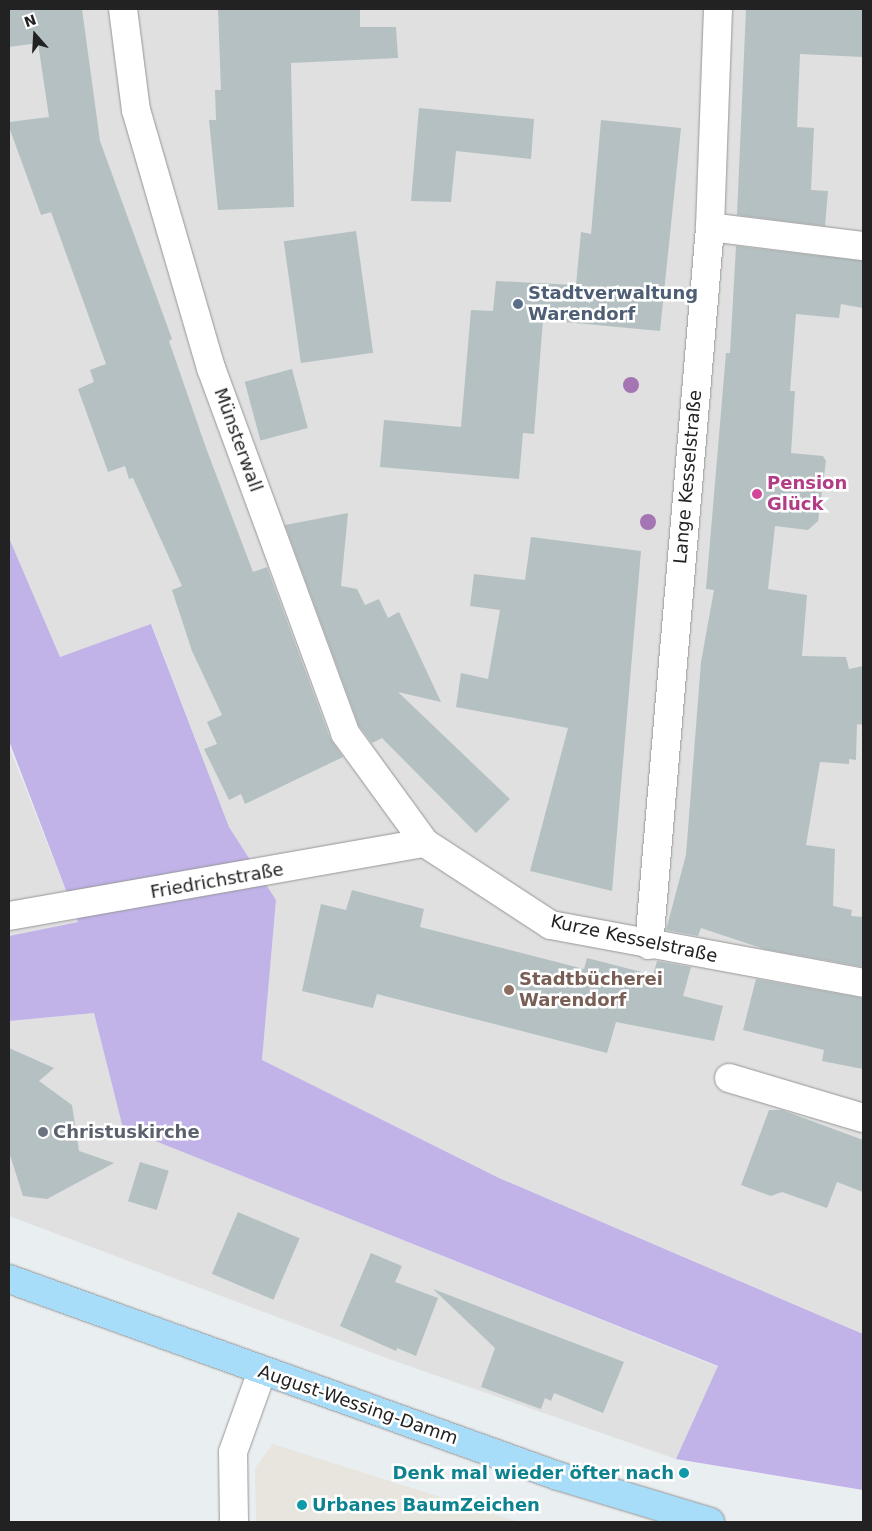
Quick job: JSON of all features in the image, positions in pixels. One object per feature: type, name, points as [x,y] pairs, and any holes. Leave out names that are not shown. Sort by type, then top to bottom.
[{"type":"main road","name":"August-Wessing-Damm","points":[[9,1279],[558,1476],[710,1522]]},
{"type":"street","name":"Münsterwall","points":[[123,9],[136,110],[215,377],[345,733],[425,843]]},
{"type":"street","name":"Lange Kesselstraße","points":[[649,945],[710,227],[718,9]]},
{"type":"street","points":[[710,227],[863,246]]},
{"type":"street","name":"Friedrichstraße","points":[[9,916],[425,843]]},
{"type":"street","name":"Kurze Kesselstraße","points":[[425,843],[551,925],[649,945],[863,983]]},
{"type":"street","points":[[730,1078],[863,1118]]},
{"type":"street","points":[[234,1522],[233,1452],[262,1371]]},
{"type":"shaded area","points":[[9,9],[863,9],[863,1334],[499,1178],[262,1060],[276,900],[229,827],[152,625],[60,657],[9,538]]},
{"type":"shaded area","points":[[9,538],[60,657],[151,624],[229,827],[276,900],[262,1060],[499,1178],[863,1334],[863,1490],[676,1459],[718,1366],[123,1128],[94,1013],[9,1021],[9,936],[78,922],[9,741]]},
{"type":"shaded area","points":[[9,746],[78,922],[9,936]]},
{"type":"shaded area","points":[[94,1013],[124,1128],[718,1367],[676,1459],[389,1359],[9,1216],[9,1021]]},
{"type":"shaded area","points":[[273,1444],[519,1522],[256,1522],[255,1468]]},
{"type":"building","points":[[9,9],[82,9],[100,141],[172,339],[169,341],[206,448],[253,572],[267,567],[330,738],[343,757],[245,804],[241,794],[229,800],[204,749],[217,744],[207,722],[222,715],[192,651],[172,590],[182,586],[133,478],[129,479],[125,466],[108,472],[78,389],[94,382],[90,370],[106,364],[51,212],[41,215],[9,127],[9,122],[49,117],[38,43],[9,47]]},
{"type":"building","points":[[218,9],[360,9],[360,27],[396,27],[398,58],[291,63],[294,207],[218,210],[209,120],[216,120],[215,90],[221,90]]},
{"type":"building","points":[[746,9],[863,9],[863,57],[800,54],[797,127],[814,128],[811,190],[828,191],[825,226],[737,215]]},
{"type":"building","points":[[419,108],[534,119],[531,159],[456,151],[451,202],[411,201]]},
{"type":"building","points":[[601,120],[681,128],[660,331],[543,320],[534,434],[523,433],[519,479],[380,467],[384,420],[461,427],[471,310],[493,311],[496,281],[576,285],[581,232],[591,234]]},
{"type":"building","points":[[356,231],[373,353],[301,363],[284,241]]},
{"type":"building","points":[[736,246],[863,261],[863,308],[841,304],[839,318],[796,314],[790,391],[795,391],[791,453],[823,456],[826,461],[818,521],[808,530],[775,526],[768,589],[807,595],[802,656],[846,657],[849,669],[863,666],[863,725],[857,724],[856,760],[849,759],[849,764],[820,762],[806,845],[835,849],[833,906],[852,910],[851,916],[863,917],[863,967],[764,949],[701,928],[698,936],[666,930],[686,855],[701,662],[714,590],[706,589],[726,353],[730,353]]},
{"type":"building","points":[[292,369],[308,428],[260,441],[245,382]]},
{"type":"building","points":[[348,513],[341,586],[357,589],[365,605],[379,599],[388,618],[399,612],[441,702],[398,692],[510,799],[476,833],[382,738],[372,743],[359,726],[285,525]]},
{"type":"building","points":[[531,537],[641,551],[612,891],[530,871],[568,728],[456,707],[461,673],[488,679],[500,610],[470,606],[474,574],[525,580]]},
{"type":"building","points":[[352,890],[424,909],[420,927],[584,969],[587,958],[653,975],[657,961],[691,967],[683,996],[723,1006],[714,1041],[616,1022],[607,1053],[377,994],[373,1008],[302,991],[321,904],[346,910]]},
{"type":"building","points":[[756,979],[863,998],[863,1069],[822,1061],[824,1050],[743,1030]]},
{"type":"building","name":"Christuskirche","points":[[9,1048],[54,1068],[39,1081],[72,1105],[79,1151],[114,1163],[47,1199],[23,1196],[9,1152]]},
{"type":"building","points":[[769,1110],[782,1110],[863,1140],[863,1192],[837,1182],[827,1208],[782,1192],[771,1196],[741,1185]]},
{"type":"building","points":[[140,1162],[169,1171],[157,1210],[128,1201]]},
{"type":"building","points":[[238,1212],[300,1238],[273,1300],[212,1274]]},
{"type":"building","points":[[371,1253],[402,1266],[395,1282],[438,1298],[416,1356],[397,1348],[396,1351],[340,1326]]},
{"type":"building","points":[[433,1289],[624,1362],[603,1413],[554,1393],[551,1401],[545,1398],[541,1409],[481,1387],[495,1348]]},
{"type":"place","name":"Stadtverwaltung Warendorf","points":[[518,304]]},
{"type":"place","name":"Pension Glück","points":[[757,494]]},
{"type":"place","name":"Stadtbücherei Warendorf","points":[[509,990]]},
{"type":"place","name":"Christuskirche","points":[[43,1132]]},
{"type":"place","name":"Denk mal wieder öfter nach","points":[[684,1473]]},
{"type":"place","name":"Urbanes BaumZeichen","points":[[302,1505]]}]
